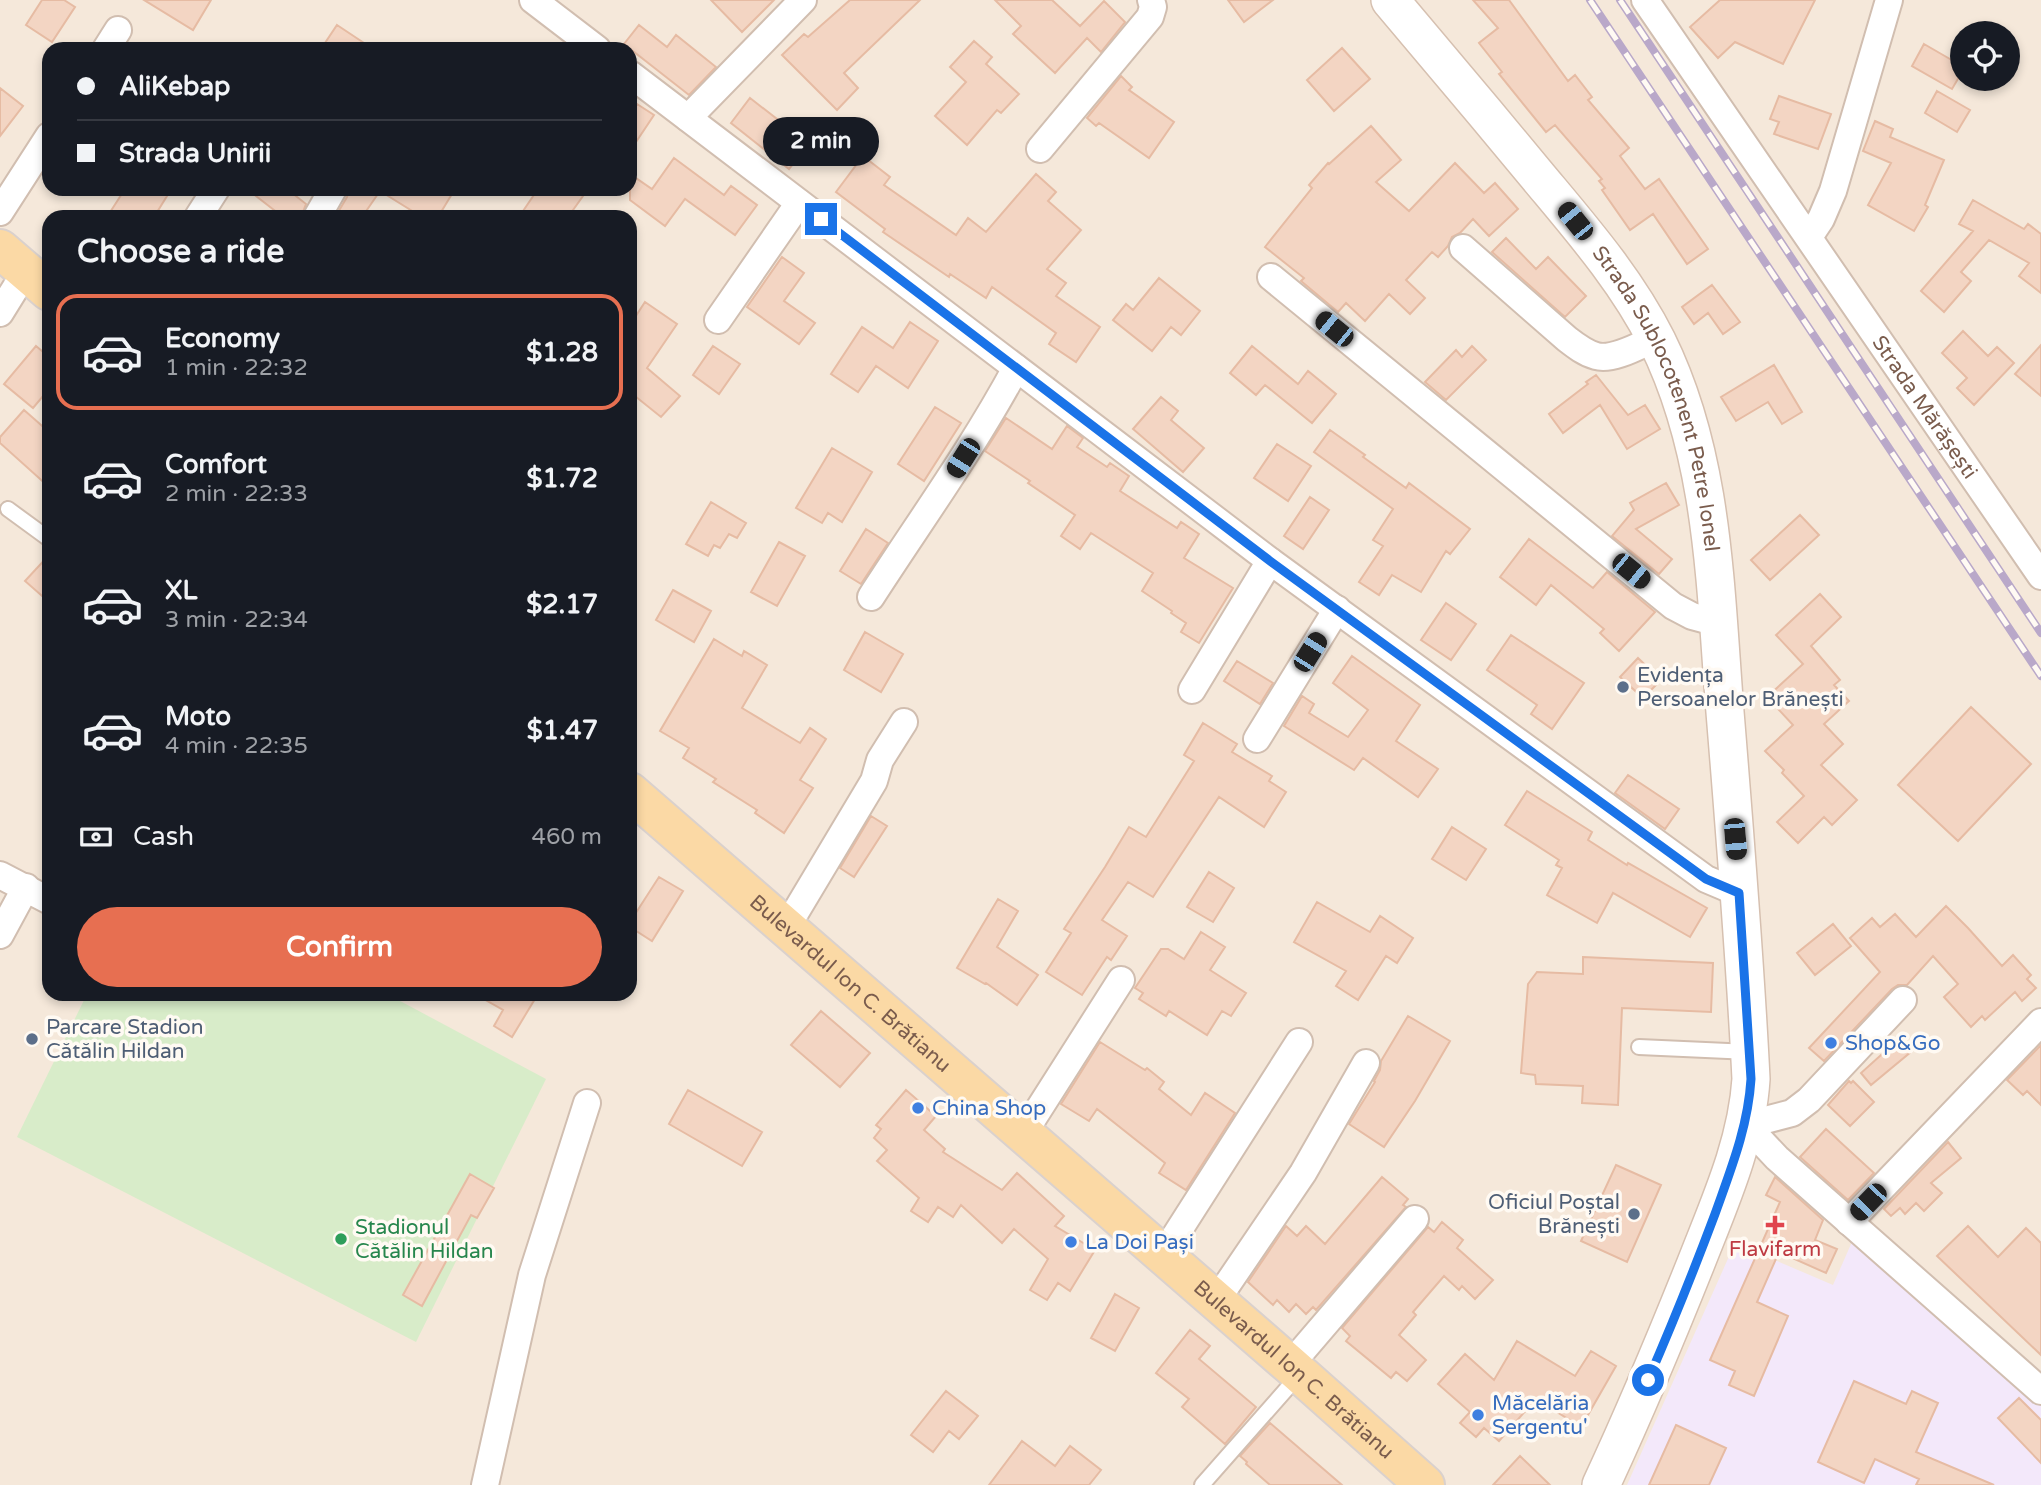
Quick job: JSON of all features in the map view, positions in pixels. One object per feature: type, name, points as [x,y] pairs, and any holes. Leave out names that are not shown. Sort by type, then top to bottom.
[{"type":"main road","name":"Strada Sublocotenent Petre Ionel","points":[[1390,0],[1599,251],[1634,300],[1656,338],[1680,393],[1694,438],[1709,529],[1739,893],[1751,1091],[1746,1125],[1720,1200],[1658,1357],[1601,1485]]},
{"type":"main road","name":"Bulevardul Ion C. Brătianu","points":[[637,798],[1295,1369],[1422,1483]]},
{"type":"street","points":[[533,0],[588,42]]},
{"type":"street","points":[[688,118],[803,0]]},
{"type":"street","points":[[1040,149],[1150,17],[1153,7],[1151,0]]},
{"type":"street","name":"Strada Mărășești","points":[[1645,0],[2041,576]]},
{"type":"street","points":[[1809,237],[1821,219],[1833,191],[1889,0]]},
{"type":"street","points":[[637,79],[1270,561],[1706,879],[1739,893]]},
{"type":"street","points":[[0,212],[42,147]]},
{"type":"street","points":[[718,320],[799,203]]},
{"type":"street","points":[[1463,248],[1583,351],[1599,358],[1620,354],[1656,338]]},
{"type":"street","points":[[0,313],[25,270]]},
{"type":"street","points":[[1271,277],[1673,606],[1692,616],[1718,623]]},
{"type":"street","points":[[871,597],[949,481],[1016,368]]},
{"type":"street","points":[[1192,690],[1270,561]]},
{"type":"street","points":[[1257,739],[1337,609]]},
{"type":"street","points":[[786,928],[874,781],[880,760],[904,722]]},
{"type":"street","points":[[0,875],[37,894],[0,935]]},
{"type":"street","points":[[1023,1134],[1121,980]]},
{"type":"street","points":[[1903,1000],[1809,1100],[1792,1113],[1746,1125],[1777,1158],[2041,1391]]},
{"type":"street","points":[[1849,1222],[2041,1022]]},
{"type":"street","points":[[1163,1255],[1298,1042]]},
{"type":"street","points":[[1216,1301],[1303,1173],[1366,1063]]},
{"type":"street","points":[[485,1485],[532,1275],[587,1103]]},
{"type":"street","points":[[1295,1369],[1415,1219]]},
{"type":"lane","points":[[8,509],[42,533]]},
{"type":"lane","points":[[1639,1046],[1750,1052]]},
{"type":"lane","points":[[1202,1485],[1295,1369]]},
{"type":"shaded area","points":[[0,0],[2041,0],[2041,1485],[0,1485]]},
{"type":"shaded area","points":[[1855,1235],[2041,1400],[2041,1485],[1627,1485],[1735,1243],[1833,1285]]},
{"type":"green space","name":"Stadionul Cătălin Hildan","points":[[84,1001],[400,1001],[546,1079],[416,1342],[17,1137]]},
{"type":"building","points":[[42,0],[64,0],[75,7],[52,42],[26,25]]},
{"type":"building","points":[[144,0],[211,0],[193,30]]},
{"type":"building","points":[[711,0],[774,0],[742,32]]},
{"type":"building","points":[[850,0],[920,0],[844,73],[858,88],[837,110],[782,55],[804,34],[808,37]]},
{"type":"building","points":[[995,0],[1052,0],[1080,26],[1104,1],[1125,22],[1101,52],[1087,38],[1055,73],[1013,34],[1021,26]]},
{"type":"building","points":[[1228,0],[1273,0],[1244,22]]},
{"type":"building","points":[[1473,0],[1509,0],[1568,81],[1575,75],[1592,97],[1588,100],[1629,148],[1620,156],[1645,189],[1659,179],[1708,249],[1687,264],[1653,214],[1630,230],[1602,190],[1605,188],[1599,181],[1602,179],[1555,125],[1546,132],[1499,74],[1502,72],[1479,43],[1498,28]]},
{"type":"building","points":[[1720,0],[1815,0],[1783,64],[1735,42],[1718,58],[1690,27]]},
{"type":"building","points":[[337,25],[362,42],[326,42]]},
{"type":"building","points":[[639,25],[667,47],[676,35],[716,67],[689,95],[637,54],[637,42],[626,42]]},
{"type":"building","points":[[974,41],[992,57],[986,64],[1019,94],[1001,113],[997,110],[967,145],[935,116],[966,82],[950,67]]},
{"type":"building","points":[[1924,44],[1950,59],[1950,88],[1912,66]]},
{"type":"building","points":[[1342,48],[1370,79],[1334,111],[1307,80]]},
{"type":"building","points":[[1121,76],[1132,87],[1129,90],[1174,122],[1149,158],[1099,123],[1096,126],[1087,118]]},
{"type":"building","points":[[0,88],[23,106],[0,136]]},
{"type":"building","points":[[1937,91],[1970,110],[1957,132],[1925,113]]},
{"type":"building","points":[[1779,96],[1831,114],[1818,149],[1774,134],[1779,122],[1770,119]]},
{"type":"building","points":[[750,98],[809,144],[789,169],[731,123]]},
{"type":"building","points":[[637,104],[654,115],[637,140]]},
{"type":"building","points":[[1875,121],[1893,129],[1890,137],[1944,160],[1925,205],[1928,207],[1914,231],[1868,205],[1891,163],[1863,151]]},
{"type":"building","points":[[1371,126],[1401,160],[1376,182],[1409,211],[1455,163],[1484,193],[1495,183],[1518,209],[1489,236],[1473,219],[1460,233],[1452,237],[1438,257],[1432,252],[1406,280],[1425,298],[1410,314],[1389,294],[1365,321],[1346,303],[1338,312],[1301,281],[1304,278],[1265,247],[1312,188],[1309,185],[1328,163]]},
{"type":"building","points":[[863,156],[890,177],[884,185],[956,235],[968,218],[986,232],[1036,174],[1056,192],[1048,201],[1081,230],[1047,269],[1066,283],[1056,296],[1100,327],[1076,362],[1049,344],[1056,333],[992,287],[986,298],[950,274],[949,277],[883,232],[885,229],[836,192]]},
{"type":"building","points":[[674,158],[724,195],[731,186],[757,205],[735,235],[685,199],[665,226],[630,200],[630,196],[637,196],[637,179],[652,189]]},
{"type":"building","points":[[120,196],[167,196],[158,210],[112,210]]},
{"type":"building","points":[[256,196],[296,196],[306,204],[304,210],[274,210]]},
{"type":"building","points":[[377,196],[367,210],[339,210],[347,197]]},
{"type":"building","points":[[388,196],[451,196],[442,210],[411,210]]},
{"type":"building","points":[[533,196],[583,196],[573,210],[524,210]]},
{"type":"building","points":[[1973,200],[2024,229],[2028,224],[2041,234],[2041,293],[2019,276],[2029,263],[1989,240],[1961,272],[1971,281],[1944,312],[1921,291],[1973,231],[1959,224]]},
{"type":"building","points":[[1506,238],[1536,269],[1548,257],[1586,296],[1565,317],[1492,252]]},
{"type":"building","points":[[782,257],[804,273],[784,301],[815,323],[799,344],[747,307]]},
{"type":"building","points":[[1159,278],[1200,311],[1181,335],[1171,327],[1152,351],[1113,320],[1126,304],[1133,310]]},
{"type":"building","points":[[1712,285],[1740,322],[1723,334],[1708,313],[1694,324],[1682,307]]},
{"type":"building","points":[[645,302],[677,324],[647,368],[680,396],[661,417],[637,398],[637,314]]},
{"type":"building","points":[[910,322],[938,341],[908,388],[876,366],[858,392],[831,374],[862,327],[893,348]]},
{"type":"building","points":[[1963,331],[1988,356],[1997,347],[2014,363],[1974,405],[1957,388],[1967,378],[1942,353]]},
{"type":"building","points":[[2041,345],[2041,396],[2015,374]]},
{"type":"building","points":[[36,346],[42,351],[42,397],[33,408],[4,384]]},
{"type":"building","points":[[713,346],[740,364],[719,394],[693,375]]},
{"type":"building","points":[[1252,346],[1298,384],[1308,371],[1336,394],[1312,423],[1265,385],[1256,395],[1230,373]]},
{"type":"building","points":[[1472,346],[1486,360],[1446,400],[1425,382],[1456,350],[1462,357]]},
{"type":"building","points":[[1774,365],[1802,412],[1782,424],[1768,402],[1736,421],[1721,397]]},
{"type":"building","points":[[1596,375],[1628,415],[1645,405],[1660,429],[1627,449],[1600,405],[1563,433],[1549,414]]},
{"type":"building","points":[[1161,397],[1178,411],[1171,420],[1204,448],[1183,472],[1133,429]]},
{"type":"building","points":[[935,407],[961,423],[924,481],[898,464]]},
{"type":"building","points":[[24,410],[42,426],[42,481],[0,443],[0,437]]},
{"type":"building","points":[[1006,418],[1052,449],[1067,426],[1083,438],[1077,447],[1107,467],[1110,463],[1129,476],[1120,491],[1177,528],[1181,522],[1199,534],[1184,558],[1233,588],[1199,643],[1181,632],[1186,623],[1142,591],[1153,573],[1091,533],[1080,549],[1061,536],[1075,515],[985,451]]},
{"type":"building","points":[[1330,430],[1406,488],[1409,483],[1470,529],[1450,554],[1446,551],[1421,592],[1392,575],[1379,595],[1359,582],[1383,546],[1373,540],[1393,509],[1314,452]]},
{"type":"building","points":[[1277,444],[1311,466],[1288,501],[1254,478]]},
{"type":"building","points":[[832,448],[872,472],[842,522],[828,513],[822,523],[796,508]]},
{"type":"building","points":[[1666,483],[1679,505],[1636,529],[1672,559],[1659,574],[1612,536],[1634,510],[1630,503]]},
{"type":"building","points":[[1310,497],[1329,510],[1303,549],[1284,536]]},
{"type":"building","points":[[711,502],[746,523],[737,538],[729,534],[720,548],[714,545],[708,556],[686,544]]},
{"type":"building","points":[[1800,515],[1819,535],[1770,580],[1751,560]]},
{"type":"building","points":[[866,529],[888,543],[861,584],[840,571]]},
{"type":"building","points":[[1529,539],[1593,588],[1607,572],[1655,612],[1619,651],[1600,633],[1604,629],[1551,585],[1536,605],[1500,577]]},
{"type":"building","points":[[779,542],[805,556],[777,606],[751,592]]},
{"type":"building","points":[[42,563],[42,596],[25,581]]},
{"type":"building","points":[[673,590],[711,611],[694,642],[656,620]]},
{"type":"building","points":[[1820,594],[1841,617],[1811,646],[1840,680],[1834,685],[1849,701],[1824,724],[1843,744],[1821,765],[1857,800],[1832,825],[1824,817],[1798,843],[1777,822],[1804,796],[1765,751],[1793,725],[1767,697],[1803,664],[1776,635]]},
{"type":"building","points":[[1446,603],[1476,624],[1451,660],[1421,640]]},
{"type":"building","points":[[865,632],[903,654],[881,692],[844,670]]},
{"type":"building","points":[[1511,635],[1584,683],[1552,729],[1531,714],[1537,705],[1487,670]]},
{"type":"building","points":[[714,639],[742,656],[744,651],[767,665],[742,708],[800,743],[810,728],[826,739],[800,780],[813,788],[784,833],[755,813],[757,810],[713,782],[716,779],[683,758],[689,748],[660,731]]},
{"type":"building","points":[[1352,656],[1420,705],[1396,741],[1438,769],[1418,797],[1363,758],[1354,770],[1284,726],[1302,696],[1314,704],[1309,713],[1348,737],[1368,710],[1333,683]]},
{"type":"building","points":[[1638,658],[1661,680],[1643,698],[1620,677]]},
{"type":"building","points":[[1237,661],[1273,683],[1260,704],[1224,681]]},
{"type":"building","points":[[1971,707],[2031,764],[1958,841],[1898,785]]},
{"type":"building","points":[[1203,723],[1237,744],[1232,752],[1272,776],[1269,781],[1286,792],[1264,827],[1219,797],[1153,897],[1128,882],[1102,920],[1127,936],[1111,960],[1107,957],[1082,995],[1046,972],[1071,933],[1064,929],[1129,827],[1146,837],[1194,761],[1184,755]]},
{"type":"building","points":[[1628,775],[1679,809],[1665,829],[1615,793]]},
{"type":"building","points":[[1527,791],[1592,832],[1588,840],[1627,865],[1628,863],[1707,908],[1690,937],[1613,893],[1597,923],[1547,895],[1562,868],[1556,865],[1559,860],[1505,825]]},
{"type":"building","points":[[871,816],[887,826],[854,877],[840,868]]},
{"type":"building","points":[[1452,827],[1486,849],[1466,880],[1432,859]]},
{"type":"building","points":[[1209,872],[1234,888],[1213,922],[1187,907]]},
{"type":"building","points":[[659,877],[683,891],[652,941],[637,931],[637,911]]},
{"type":"building","points":[[998,899],[1018,911],[997,947],[1038,975],[1017,1005],[986,983],[957,968]]},
{"type":"building","points":[[1317,902],[1370,932],[1380,916],[1413,938],[1397,963],[1386,956],[1358,1000],[1336,986],[1346,971],[1294,942]]},
{"type":"building","points":[[1946,906],[2002,966],[2013,955],[2031,975],[2027,979],[2036,988],[2022,1001],[2015,992],[1985,1020],[1982,1016],[1971,1027],[1944,997],[1958,984],[1933,956],[1907,985],[1898,985],[1892,989],[1824,1061],[1809,1048],[1880,972],[1850,938],[1872,918],[1880,927],[1895,914],[1916,937]]},
{"type":"building","points":[[1833,924],[1851,946],[1815,975],[1797,953]]},
{"type":"building","points":[[1201,932],[1225,947],[1210,970],[1246,993],[1231,1016],[1222,1011],[1207,1035],[1169,1011],[1166,1016],[1139,999],[1143,993],[1135,988],[1161,949],[1168,949],[1184,959]]},
{"type":"building","points":[[1583,957],[1713,963],[1711,1012],[1622,1008],[1618,1105],[1582,1103],[1583,1086],[1536,1084],[1535,1075],[1521,1073],[1528,984],[1537,972],[1583,974]]},
{"type":"building","points":[[487,1001],[534,1001],[512,1037],[494,1026],[503,1010]]},
{"type":"building","points":[[821,1011],[870,1053],[840,1087],[791,1045]]},
{"type":"building","points":[[1408,1016],[1450,1041],[1384,1147],[1349,1124],[1375,1082],[1381,1061]]},
{"type":"building","points":[[1901,1037],[1912,1051],[1871,1085],[1861,1073]]},
{"type":"building","points":[[1100,1042],[1145,1070],[1147,1068],[1164,1082],[1159,1089],[1191,1115],[1205,1093],[1235,1113],[1186,1190],[1159,1173],[1165,1163],[1097,1109],[1089,1121],[1061,1104]]},
{"type":"building","points":[[2041,1045],[2041,1105],[2027,1091],[2023,1095],[2007,1080]]},
{"type":"building","points":[[1849,1081],[1853,1081],[1874,1102],[1850,1126],[1828,1105]]},
{"type":"building","points":[[688,1090],[762,1132],[742,1166],[669,1124]]},
{"type":"building","points":[[906,1090],[936,1116],[924,1130],[945,1149],[943,1152],[1002,1190],[1017,1173],[1064,1216],[1055,1226],[1095,1250],[1070,1291],[1058,1283],[1047,1300],[1030,1290],[1048,1259],[1014,1229],[1002,1243],[961,1205],[953,1217],[938,1207],[928,1222],[911,1211],[919,1198],[877,1161],[887,1150],[874,1138],[881,1129],[876,1125]]},
{"type":"building","points":[[1826,1129],[1874,1173],[1848,1200],[1800,1157]]},
{"type":"building","points":[[1948,1142],[1961,1158],[1931,1183],[1942,1193],[1924,1211],[1916,1203],[1905,1214],[1900,1208],[1891,1216],[1884,1209]]},
{"type":"building","name":"Oficiul Poștal Brănești","points":[[1616,1165],[1661,1185],[1627,1262],[1581,1241]]},
{"type":"building","points":[[470,1174],[494,1188],[477,1218],[471,1215],[422,1306],[403,1295]]},
{"type":"building","points":[[1382,1177],[1408,1199],[1403,1205],[1406,1207],[1316,1310],[1313,1307],[1306,1314],[1296,1304],[1289,1312],[1277,1300],[1273,1305],[1248,1282],[1286,1226],[1297,1236],[1306,1226],[1325,1244]]},
{"type":"building","points":[[1775,1177],[1823,1220],[1815,1240],[1837,1249],[1826,1273],[1779,1252],[1757,1302],[1788,1316],[1754,1396],[1729,1385],[1735,1371],[1710,1360],[1780,1202],[1766,1195]]},
{"type":"building","points":[[1442,1222],[1463,1240],[1457,1248],[1493,1280],[1475,1299],[1462,1286],[1459,1290],[1444,1276],[1413,1312],[1416,1315],[1399,1335],[1426,1360],[1407,1381],[1396,1372],[1391,1378],[1346,1341],[1350,1336],[1342,1328],[1428,1227],[1434,1232]]},
{"type":"building","points":[[1968,1226],[1998,1257],[2026,1228],[2041,1243],[2041,1355],[1937,1256]]},
{"type":"building","points":[[1115,1294],[1139,1308],[1115,1351],[1091,1338]]},
{"type":"building","points":[[1190,1330],[1210,1346],[1199,1359],[1256,1407],[1225,1444],[1182,1407],[1189,1399],[1156,1373]]},
{"type":"building","points":[[1517,1341],[1575,1376],[1591,1351],[1616,1366],[1581,1427],[1536,1399],[1499,1441],[1484,1428],[1476,1437],[1460,1423],[1470,1412],[1438,1384],[1465,1354],[1494,1380]]},
{"type":"building","points":[[1854,1381],[1906,1404],[1912,1391],[1938,1403],[1916,1452],[1994,1485],[1916,1485],[1919,1479],[1875,1459],[1864,1483],[1818,1462]]},
{"type":"building","points":[[946,1391],[978,1416],[959,1439],[949,1431],[933,1452],[911,1435]]},
{"type":"building","points":[[2019,1398],[2041,1420],[2041,1463],[1998,1418]]},
{"type":"building","points":[[1270,1423],[1342,1485],[1270,1485],[1240,1456]]},
{"type":"building","points":[[1676,1425],[1726,1448],[1709,1485],[1649,1485]]},
{"type":"building","points":[[1022,1441],[1055,1466],[1070,1446],[1101,1470],[1089,1485],[989,1485]]},
{"type":"building","points":[[1520,1456],[1550,1485],[1493,1485]]},
{"type":"railway","points":[[1590,0],[2041,676]]},
{"type":"railway","points":[[1620,0],[2041,633]]},
{"type":"place","name":"Evidența Persoanelor Brănești","points":[[1623,687]]},
{"type":"place","name":"Parcare Stadion Cătălin Hildan","points":[[32,1039]]},
{"type":"place","name":"Shop&Go","points":[[1831,1043]]},
{"type":"place","name":"China Shop","points":[[918,1108]]},
{"type":"place","name":"Oficiul Poștal Brănești","points":[[1634,1214]]},
{"type":"place","name":"Flavifarm","points":[[1775,1225]]},
{"type":"place","name":"Stadionul Cătălin Hildan","points":[[341,1239]]},
{"type":"place","name":"La Doi Pași","points":[[1071,1242]]},
{"type":"place","name":"Măcelăria Sergentu'","points":[[1478,1415]]},
{"type":"route","points":[[821,219],[1270,561],[1706,879],[1739,893],[1751,1079],[1750,1104],[1746,1125],[1706,1239],[1648,1380]]}]
